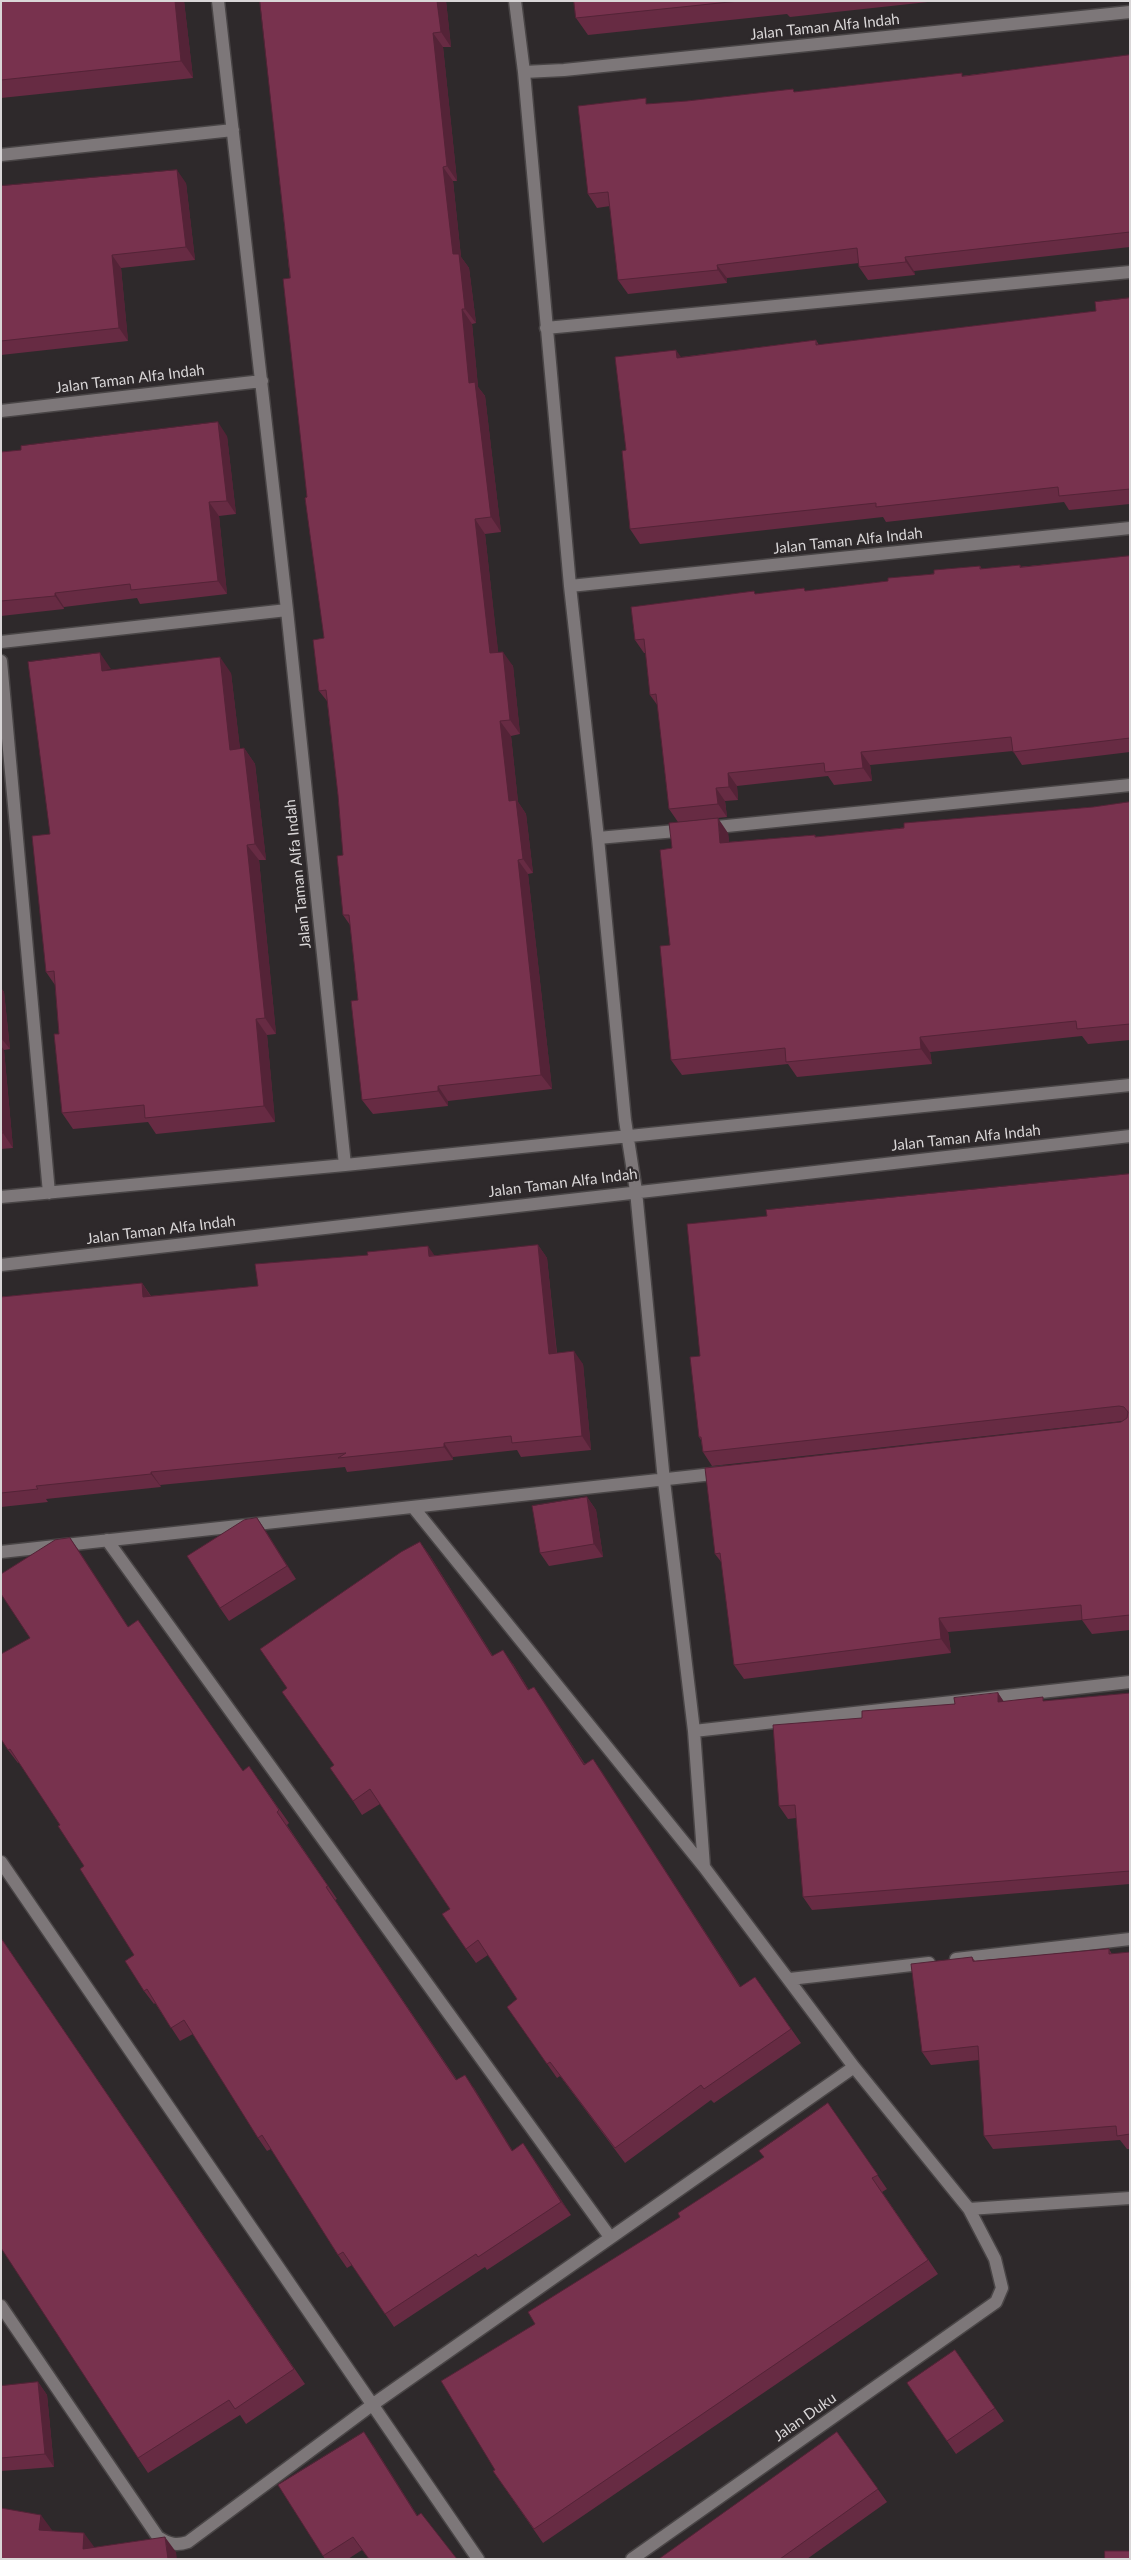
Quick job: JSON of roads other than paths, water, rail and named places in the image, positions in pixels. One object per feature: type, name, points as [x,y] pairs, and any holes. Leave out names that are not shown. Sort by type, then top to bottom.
[{"type":"street","name":"Jalan Taman Alfa Indah","points":[[218,1],[287,610],[345,1166]]},
{"type":"street","points":[[515,1],[524,72],[570,586],[598,838],[625,1120],[621,1138],[636,1191],[664,1481],[694,1731],[704,1867]]},
{"type":"street","name":"Jalan Taman Alfa Indah","points":[[524,72],[564,70],[1130,12]]},
{"type":"street","points":[[1,155],[233,130]]},
{"type":"street","points":[[546,328],[1130,272]]},
{"type":"street","name":"Jalan Taman Alfa Indah","points":[[1,411],[262,381]]},
{"type":"street","name":"Jalan Taman Alfa Indah","points":[[570,586],[1130,528]]},
{"type":"street","points":[[1,642],[287,610]]},
{"type":"street","points":[[1,660],[49,1193]]},
{"type":"street","points":[[598,838],[1130,785]]},
{"type":"street","points":[[1,1197],[345,1166],[1130,1085]]},
{"type":"street","name":"Jalan Taman Alfa Indah","points":[[1,1265],[1130,1136]]},
{"type":"street","points":[[1,1552],[738,1472]]},
{"type":"street","points":[[413,1507],[704,1867],[854,2066],[970,2210],[1130,2198]]},
{"type":"street","points":[[107,1540],[610,2237]]},
{"type":"street","points":[[694,1731],[1130,1682]]},
{"type":"street","points":[[1,1862],[478,2559]]},
{"type":"street","points":[[790,1979],[1130,1940]]},
{"type":"street","points":[[1,2306],[158,2537],[168,2544],[180,2545],[188,2542],[372,2405],[610,2237],[818,2094],[854,2066]]},
{"type":"street","name":"Jalan Duku","points":[[632,2559],[996,2302],[1002,2288],[995,2259],[970,2210]]}]
